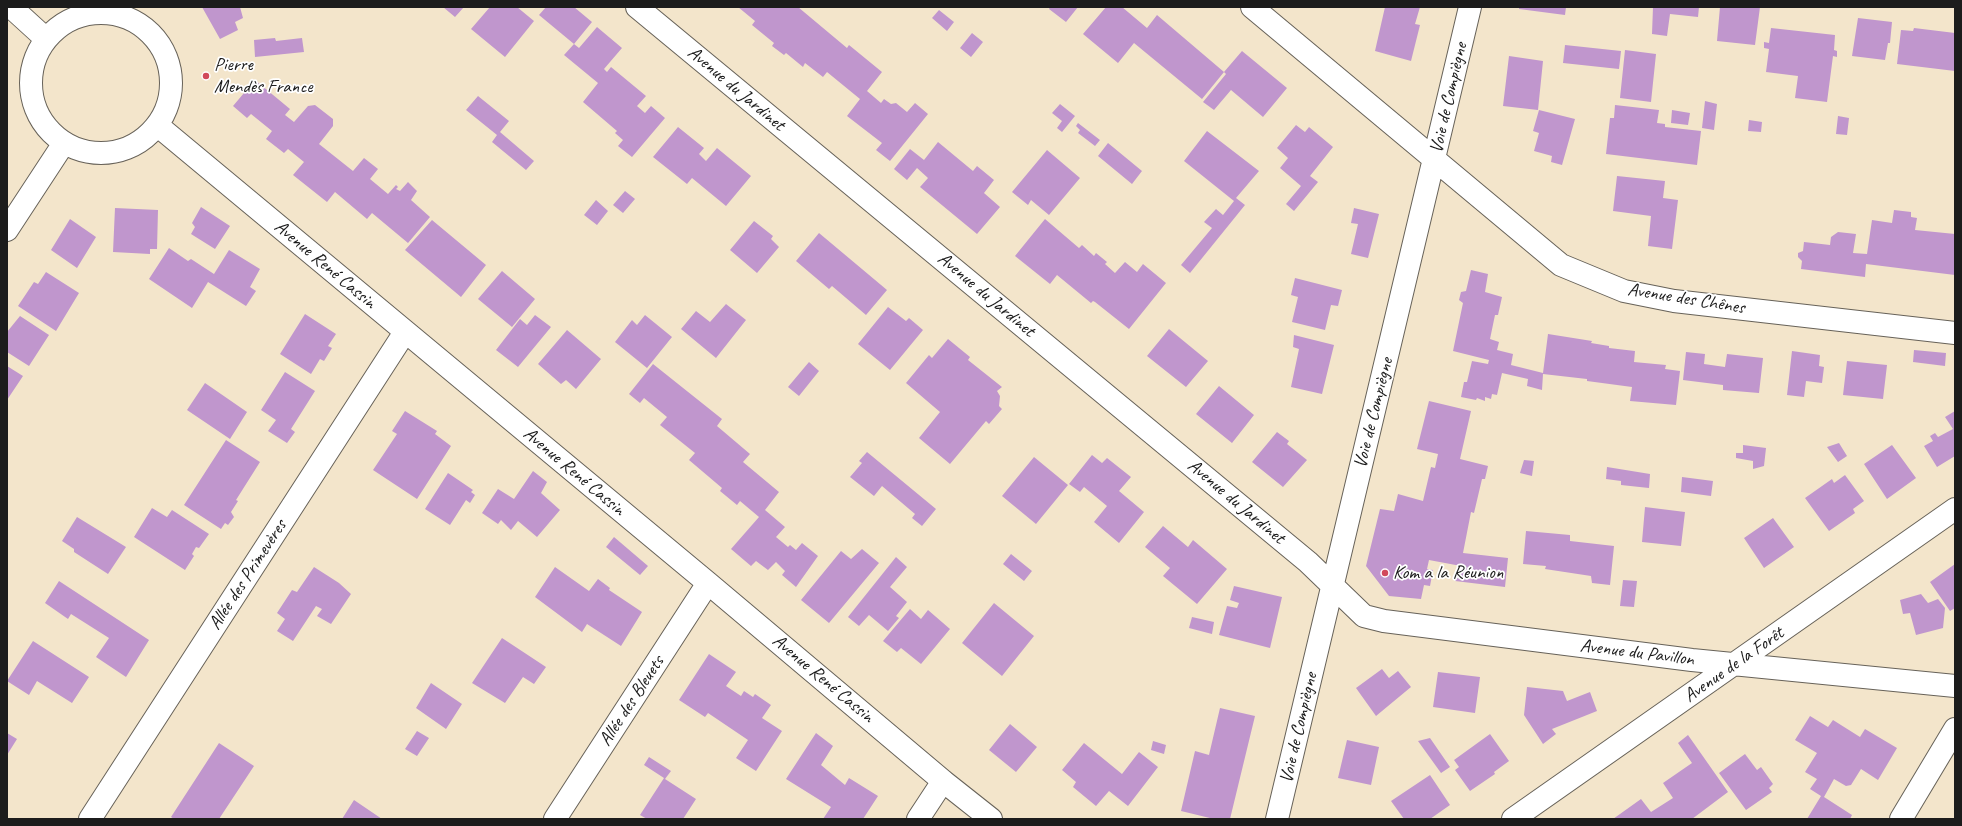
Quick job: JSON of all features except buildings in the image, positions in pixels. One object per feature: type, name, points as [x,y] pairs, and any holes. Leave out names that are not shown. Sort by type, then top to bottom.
[{"type":"street","points":[[11,7],[45,38]]},
{"type":"street","name":"Avenue du Jardinet","points":[[637,7],[1308,562],[1332,586]]},
{"type":"street","name":"Avenue des Chênes","points":[[1252,7],[1561,265],[1624,290],[1674,301],[1955,333]]},
{"type":"street","name":"Voie de Compiègne","points":[[1277,819],[1470,7]]},
{"type":"street","points":[[101,10],[117,14],[137,13],[149,32],[162,48],[170,66],[171,87],[167,107],[157,125],[142,139],[124,149],[104,153],[83,151],[64,143],[46,127],[34,106],[30,83],[34,60],[45,38],[61,24],[80,15],[101,10]]},
{"type":"street","name":"Avenue René Cassin","points":[[157,125],[708,583],[943,781],[991,819]]},
{"type":"street","points":[[7,230],[64,143]]},
{"type":"street","name":"Allée des Primevères","points":[[90,819],[406,332]]},
{"type":"street","name":"Avenue de la Forêt","points":[[1513,819],[1955,509]]},
{"type":"street","name":"Allée des Bleuets","points":[[555,819],[708,583]]},
{"type":"street","name":"Avenue du Pavillon","points":[[1332,586],[1364,616],[1384,621],[1692,660],[1955,686]]},
{"type":"street","points":[[1901,819],[1955,729]]},
{"type":"street","points":[[918,819],[943,781]]},
{"type":"place","name":"Pierre Mendès France","points":[[206,76]]},
{"type":"place","name":"Kom a la Réunion","points":[[1385,573]]}]
